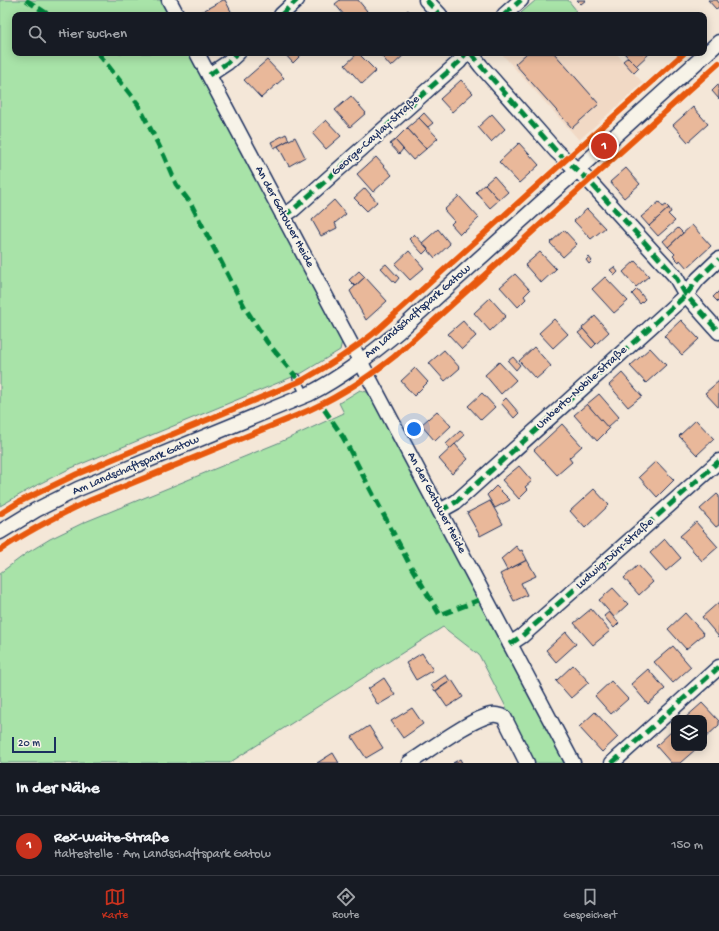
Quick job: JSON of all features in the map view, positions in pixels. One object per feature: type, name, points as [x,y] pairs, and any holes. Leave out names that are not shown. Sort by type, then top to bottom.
[{"type":"street","points":[[169,0],[175,12]]},
{"type":"street","points":[[284,12],[297,0]]},
{"type":"street","points":[[426,0],[437,12]]},
{"type":"street","points":[[507,12],[520,0]]},
{"type":"street","name":"Am Landschaftspark Gatow","points":[[707,53],[719,42]]},
{"type":"street","name":"An der Gatower Heide","points":[[199,56],[573,763]]},
{"type":"street","points":[[209,75],[235,56]]},
{"type":"street","name":"George-Caylay-Straße","points":[[283,216],[294,209],[459,62],[464,56]]},
{"type":"street","points":[[473,56],[556,151],[589,181],[675,276],[686,295],[719,332]]},
{"type":"street","name":"Am Landschaftspark Gatow","points":[[0,532],[36,510],[78,489],[305,396],[330,383],[361,362],[398,332],[703,56]]},
{"type":"street","name":"Umberto-Nobile-Straße","points":[[440,511],[456,502],[686,295],[698,279],[719,259]]},
{"type":"street","name":"Ludwig-Dürr-Straße","points":[[510,644],[522,636],[719,461]]},
{"type":"street","points":[[612,763],[719,667]]},
{"type":"street","points":[[410,763],[459,731],[482,718],[492,715],[504,717],[527,763]]},
{"type":"lane","points":[[297,378],[305,396]]},
{"type":"path","points":[[589,138],[600,129]]},
{"type":"shaded area","points":[[504,56],[619,56],[643,83],[579,140]]},
{"type":"green space","points":[[0,0],[161,0],[167,12],[12,12],[12,56],[191,56],[342,341],[340,350],[302,373],[69,469],[0,506]]},
{"type":"green space","points":[[536,0],[568,0],[576,10],[574,12],[522,12]]},
{"type":"green space","points":[[360,390],[370,393],[565,763],[535,763],[479,655],[443,627],[229,763],[0,763],[0,573],[27,553],[50,539],[85,522],[278,443],[344,413],[339,403]]},
{"type":"building","points":[[225,0],[231,12],[201,12]]},
{"type":"building","points":[[340,0],[358,0],[367,11],[342,12],[335,4]]},
{"type":"building","points":[[577,0],[586,0],[581,4]]},
{"type":"building","points":[[708,0],[717,0],[719,7],[716,9]]},
{"type":"building","points":[[287,56],[300,56],[293,63]]},
{"type":"building","points":[[355,56],[361,56],[376,71],[362,84],[345,65]]},
{"type":"building","points":[[382,56],[403,56],[391,67]]},
{"type":"building","points":[[524,56],[557,56],[599,104],[572,128],[515,64]]},
{"type":"building","points":[[627,56],[647,56],[636,66]]},
{"type":"building","points":[[628,57],[639,68],[634,73],[623,61]]},
{"type":"building","points":[[267,60],[284,78],[261,98],[244,80]]},
{"type":"building","points":[[461,80],[473,93],[452,112],[440,99]]},
{"type":"building","points":[[719,84],[719,99],[712,91]]},
{"type":"building","points":[[351,96],[366,113],[350,127],[335,110]]},
{"type":"building","points":[[693,107],[708,124],[688,142],[673,125]]},
{"type":"building","points":[[424,113],[433,123],[428,127],[419,118]]},
{"type":"building","points":[[492,114],[505,129],[491,142],[478,127]]},
{"type":"building","points":[[419,118],[438,138],[426,149],[407,128]]},
{"type":"building","points":[[326,120],[341,136],[326,149],[312,133]]},
{"type":"building","points":[[407,128],[426,149],[413,160],[395,140]]},
{"type":"building","points":[[286,134],[289,140],[274,148],[271,142]]},
{"type":"building","points":[[295,137],[305,157],[289,166],[278,146]]},
{"type":"building","points":[[395,140],[403,149],[399,154],[390,144]]},
{"type":"building","points":[[519,143],[539,165],[519,183],[499,162]]},
{"type":"building","points":[[376,157],[392,175],[373,192],[357,174]]},
{"type":"building","points":[[626,168],[640,184],[624,198],[610,182]]},
{"type":"building","points":[[494,176],[508,192],[499,200],[485,184]]},
{"type":"building","points":[[485,184],[499,200],[490,208],[476,192]]},
{"type":"building","points":[[365,188],[377,202],[367,211],[354,198]]},
{"type":"building","points":[[459,196],[479,218],[460,234],[451,224],[454,221],[444,210]]},
{"type":"building","points":[[334,200],[346,214],[335,223],[337,228],[321,236],[312,220]]},
{"type":"building","points":[[659,202],[663,207],[666,205],[669,208],[649,226],[641,217]]},
{"type":"building","points":[[669,208],[671,212],[668,214],[675,221],[658,236],[649,226]]},
{"type":"building","points":[[587,209],[605,228],[591,239],[574,221]]},
{"type":"building","points":[[692,225],[711,246],[687,268],[680,260],[679,262],[673,256],[675,254],[668,247]]},
{"type":"building","points":[[678,228],[683,233],[668,247],[663,241]]},
{"type":"building","points":[[438,229],[450,244],[435,258],[422,243]]},
{"type":"building","points":[[564,230],[577,244],[563,257],[550,243]]},
{"type":"building","points":[[414,234],[428,249],[423,254],[409,239]]},
{"type":"building","points":[[409,251],[424,268],[410,280],[395,264]]},
{"type":"building","points":[[540,252],[556,269],[541,283],[525,265]]},
{"type":"building","points":[[589,257],[592,261],[589,264],[586,260]]},
{"type":"building","points":[[635,261],[649,276],[636,287],[623,272]]},
{"type":"building","points":[[386,264],[399,278],[395,283],[381,268]]},
{"type":"building","points":[[614,267],[618,272],[615,275],[610,270]]},
{"type":"building","points":[[359,271],[365,277],[355,286],[349,280]]},
{"type":"building","points":[[515,274],[530,290],[524,296],[526,299],[518,307],[500,287]]},
{"type":"building","points":[[365,277],[387,301],[366,320],[350,291]]},
{"type":"building","points":[[605,277],[628,301],[614,313],[592,289]]},
{"type":"building","points":[[637,289],[645,299],[640,304],[632,294]]},
{"type":"building","points":[[719,291],[719,303],[713,297]]},
{"type":"building","points":[[490,298],[506,316],[490,331],[474,313]]},
{"type":"building","points":[[595,316],[609,332],[596,344],[582,328]]},
{"type":"building","points":[[554,319],[568,334],[553,348],[539,333]]},
{"type":"building","points":[[681,320],[699,339],[682,355],[664,336]]},
{"type":"building","points":[[463,321],[476,336],[462,349],[448,334]]},
{"type":"building","points":[[583,329],[596,344],[592,348],[578,333]]},
{"type":"building","points":[[534,347],[551,366],[536,379],[519,361]]},
{"type":"building","points":[[650,348],[666,365],[646,383],[630,366]]},
{"type":"building","points":[[444,350],[460,368],[445,381],[429,363]]},
{"type":"building","points":[[513,357],[520,365],[516,370],[508,361]]},
{"type":"building","points":[[499,362],[516,380],[501,394],[485,375]]},
{"type":"building","points":[[415,368],[428,382],[414,396],[401,381]]},
{"type":"building","points":[[622,373],[642,396],[628,407],[609,385]]},
{"type":"building","points":[[719,381],[719,408],[705,393]]},
{"type":"building","points":[[482,393],[495,407],[481,420],[468,406]]},
{"type":"building","points":[[599,394],[619,417],[607,428],[587,404]]},
{"type":"building","points":[[506,398],[519,413],[514,418],[501,403]]},
{"type":"building","points":[[587,404],[609,429],[597,441],[574,415]]},
{"type":"building","points":[[437,411],[451,426],[435,441],[421,425]]},
{"type":"building","points":[[696,420],[714,439],[697,455],[679,436]]},
{"type":"building","points":[[562,424],[582,446],[569,458],[572,462],[557,475],[534,450]]},
{"type":"building","points":[[460,431],[465,435],[450,449],[446,444]]},
{"type":"building","points":[[455,444],[468,459],[452,474],[439,459]]},
{"type":"building","points":[[656,461],[674,480],[657,497],[639,477]]},
{"type":"building","points":[[519,466],[532,481],[525,487],[528,490],[519,499],[502,480]]},
{"type":"building","points":[[496,486],[510,500],[495,508],[487,495]]},
{"type":"building","points":[[594,489],[609,505],[585,528],[570,511]]},
{"type":"building","points":[[717,494],[719,496],[719,525],[716,527],[700,509]]},
{"type":"building","points":[[490,501],[503,524],[480,536],[467,513]]},
{"type":"building","points":[[696,522],[718,547],[702,561],[680,536]]},
{"type":"building","points":[[665,539],[681,558],[666,571],[650,553]]},
{"type":"building","points":[[516,546],[520,551],[522,550],[527,560],[507,570],[501,559]]},
{"type":"building","points":[[527,560],[536,576],[521,583],[527,595],[514,601],[500,574]]},
{"type":"building","points":[[638,565],[653,582],[639,595],[624,578]]},
{"type":"building","points":[[613,588],[628,604],[614,617],[599,600]]},
{"type":"building","points":[[719,602],[719,637],[702,617]]},
{"type":"building","points":[[591,609],[610,631],[593,645],[574,623]]},
{"type":"building","points":[[609,612],[619,623],[614,628],[604,616]]},
{"type":"building","points":[[685,613],[704,634],[686,649],[668,629]]},
{"type":"building","points":[[566,632],[576,644],[556,662],[546,650]]},
{"type":"building","points":[[673,646],[691,667],[673,683],[654,662]]},
{"type":"building","points":[[422,653],[433,670],[416,680],[406,663]]},
{"type":"building","points":[[573,665],[589,682],[571,698],[556,681]]},
{"type":"building","points":[[648,669],[665,689],[648,704],[631,684]]},
{"type":"building","points":[[446,675],[450,681],[435,691],[431,685]]},
{"type":"building","points":[[384,678],[395,695],[378,705],[368,689]]},
{"type":"building","points":[[452,680],[463,697],[447,707],[436,691]]},
{"type":"building","points":[[611,681],[628,699],[611,714],[595,696]]},
{"type":"building","points":[[702,703],[719,721],[719,725],[707,736],[707,715],[688,715]]},
{"type":"building","points":[[412,708],[423,724],[403,738],[391,721]]},
{"type":"building","points":[[595,712],[618,737],[602,752],[579,727]]},
{"type":"building","points":[[369,726],[383,748],[366,758],[352,737]]},
{"type":"building","points":[[671,732],[671,751],[694,751],[680,763],[671,763],[656,746]]},
{"type":"building","points":[[333,753],[339,763],[317,763]]},
{"type":"building","points":[[460,759],[462,763],[453,763]]},
{"type":"marked path","points":[[26,0],[44,12]]},
{"type":"marked path","points":[[284,12],[297,0]]},
{"type":"marked path","points":[[426,0],[437,12]]},
{"type":"marked path","points":[[507,12],[521,0]]},
{"type":"marked path","points":[[100,56],[138,104],[176,184],[191,204],[245,308],[267,342],[297,378]]},
{"type":"marked path","points":[[209,75],[235,56]]},
{"type":"marked path","points":[[283,216],[294,209],[459,62],[464,56]]},
{"type":"marked path","points":[[473,56],[556,151],[589,181],[675,276],[686,295],[719,332]]},
{"type":"marked path","points":[[440,511],[456,502],[686,295],[698,279],[719,259]]},
{"type":"marked path","points":[[324,409],[343,437],[410,565],[440,615],[479,600]]},
{"type":"marked path","points":[[510,644],[522,636],[719,461]]},
{"type":"marked path","points":[[612,763],[719,667]]},
{"type":"cycle path","points":[[0,514],[19,502],[77,474],[303,380],[331,364],[374,333],[681,56]]},
{"type":"cycle path","points":[[0,550],[67,511],[298,415],[337,396],[361,381],[395,356],[719,63]]},
{"type":"place","name":"Rex-Waite-Straße","points":[[604,146]]}]
